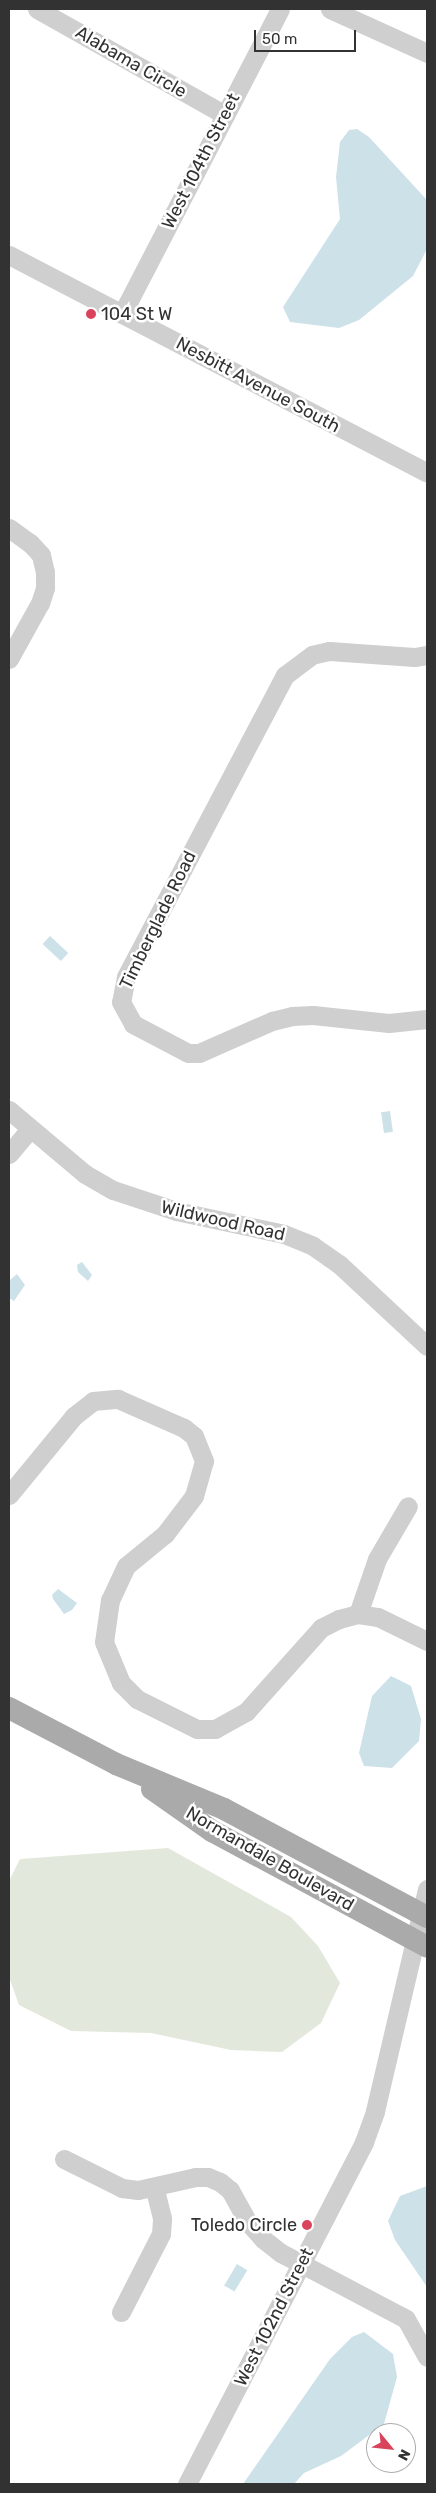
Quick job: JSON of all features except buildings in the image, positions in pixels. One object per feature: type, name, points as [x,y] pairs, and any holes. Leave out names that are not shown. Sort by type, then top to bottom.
[{"type":"main road","name":"Normandale Boulevard","points":[[9,1708],[116,1764],[224,1809],[425,1915]]},
{"type":"main road","name":"Normandale Boulevard","points":[[116,1764],[212,1830],[421,1944]]},
{"type":"street","name":"Alabama Circle","points":[[37,9],[225,115]]},
{"type":"street","name":"West 104th Street","points":[[122,314],[280,9]]},
{"type":"street","points":[[330,9],[427,53]]},
{"type":"street","name":"Nesbitt Avenue South","points":[[9,255],[427,473]]},
{"type":"street","points":[[9,528],[30,542],[41,555],[45,588],[40,603],[9,659]]},
{"type":"street","name":"Timberglade Road","points":[[427,655],[414,657],[329,651],[312,655],[285,675],[126,977],[121,1002],[133,1024],[188,1053],[199,1053],[272,1021],[292,1016],[313,1014],[389,1023],[427,1019]]},
{"type":"street","name":"Wildwood Road","points":[[9,1110],[85,1174],[114,1190],[176,1211],[284,1234],[313,1246],[339,1264],[427,1346]]},
{"type":"street","points":[[9,1154],[30,1129]]},
{"type":"street","points":[[9,1495],[74,1416],[94,1401],[118,1399],[184,1428],[194,1436],[204,1461],[194,1496],[165,1534],[126,1566],[110,1600],[104,1642],[120,1683],[137,1699],[197,1729],[215,1729],[232,1723],[246,1712],[321,1628],[358,1614],[378,1617],[427,1641]]},
{"type":"street","points":[[358,1614],[377,1559],[408,1506]]},
{"type":"street","name":"West 102nd Street","points":[[188,2484],[364,2142],[377,2103],[402,1987],[421,1944],[427,1889]]},
{"type":"street","points":[[64,2159],[122,2188],[154,2187],[195,2177],[208,2177],[220,2182],[230,2190],[248,2222],[263,2239],[301,2264],[406,2319],[427,2357]]},
{"type":"street","points":[[121,2312],[160,2234],[162,2218],[154,2187]]},
{"type":"shaded area","points":[[357,129],[369,137],[426,199],[427,249],[413,276],[359,320],[339,328],[290,322],[283,307],[340,219],[336,177],[340,142],[349,130]]},
{"type":"shaded area","points":[[50,936],[68,953],[61,961],[42,944]]},
{"type":"shaded area","points":[[390,1111],[393,1132],[384,1133],[381,1112]]},
{"type":"shaded area","points":[[82,1262],[92,1275],[88,1281],[78,1272],[77,1265]]},
{"type":"shaded area","points":[[17,1274],[25,1285],[14,1301],[9,1298],[10,1280]]},
{"type":"shaded area","points":[[58,1589],[77,1603],[72,1610],[64,1614],[52,1595]]},
{"type":"shaded area","points":[[391,1676],[411,1686],[421,1719],[419,1741],[392,1768],[364,1766],[359,1753],[372,1696]]},
{"type":"shaded area","points":[[168,1848],[291,1917],[318,1946],[340,1983],[321,2023],[282,2052],[231,2050],[151,2033],[71,2031],[19,2005],[9,1977],[9,1881],[20,1859]]},
{"type":"shaded area","points":[[427,2186],[427,2287],[395,2240],[388,2221],[400,2196]]},
{"type":"shaded area","points":[[237,2264],[247,2270],[234,2292],[224,2285]]},
{"type":"shaded area","points":[[364,2332],[393,2354],[397,2377],[384,2423],[366,2423],[366,2437],[341,2456],[304,2473],[294,2484],[243,2484],[330,2359],[352,2337]]},
{"type":"place","name":"104 St W","points":[[91,314]]},
{"type":"place","name":"Toledo Circle","points":[[307,2225]]}]
